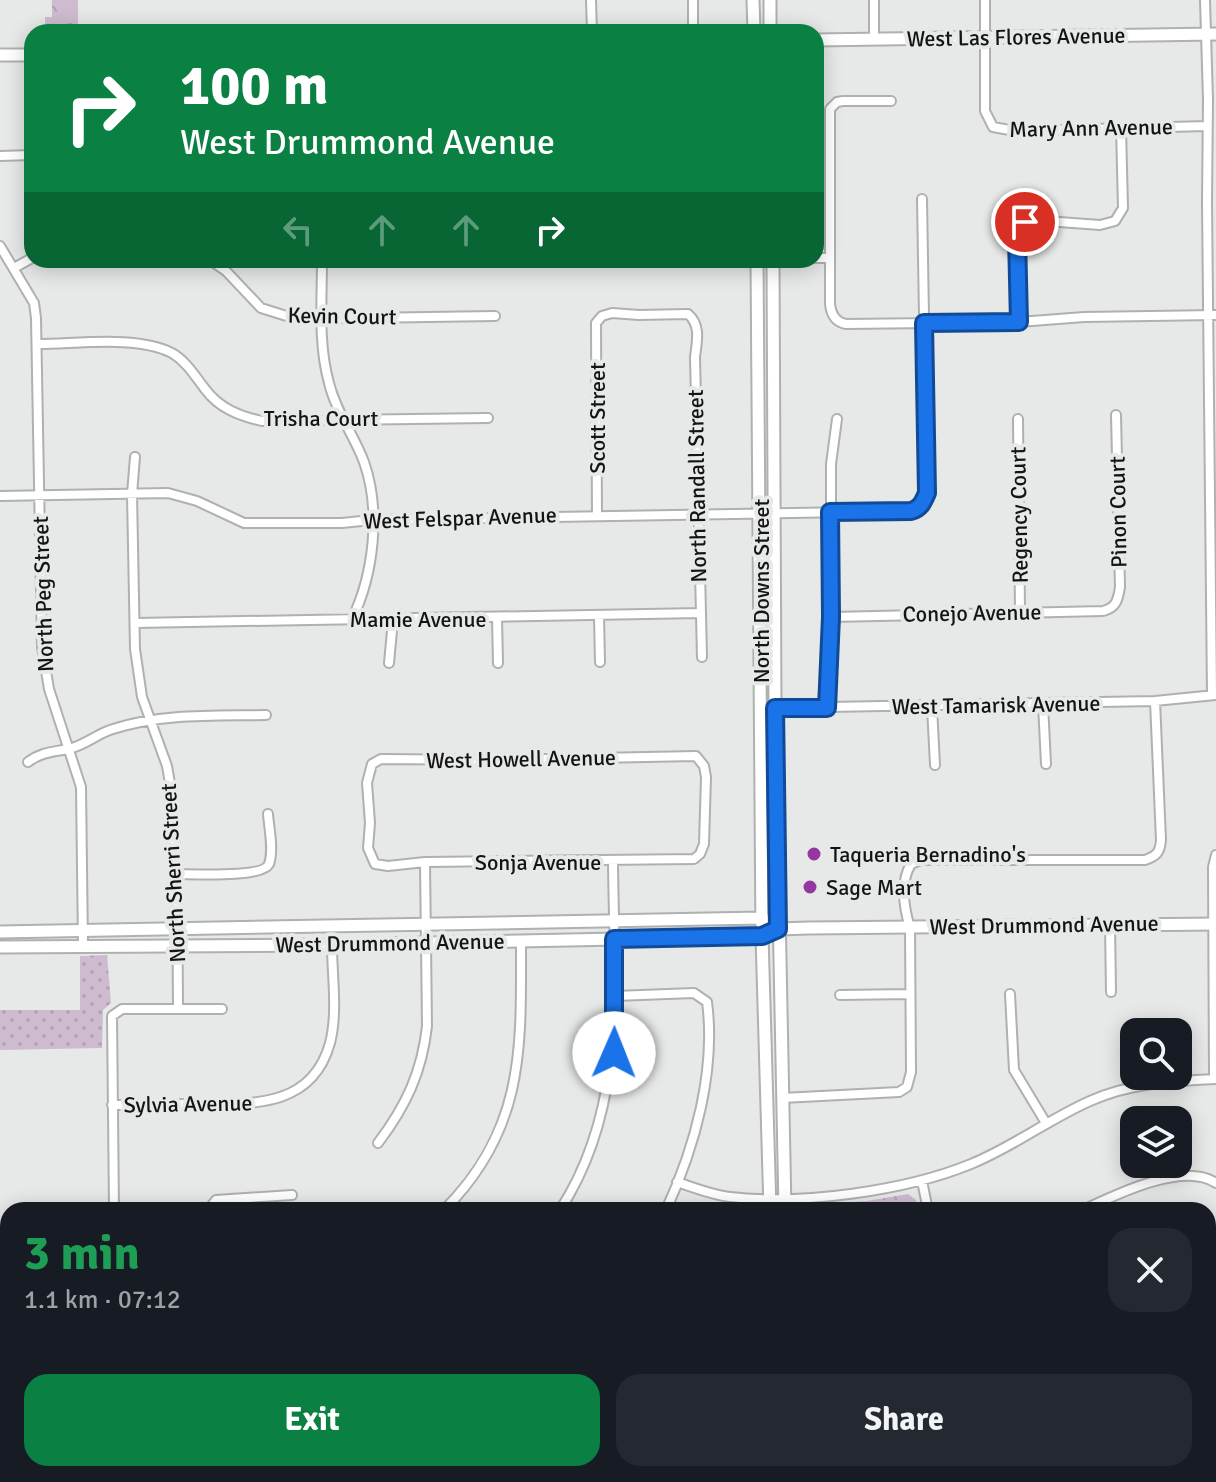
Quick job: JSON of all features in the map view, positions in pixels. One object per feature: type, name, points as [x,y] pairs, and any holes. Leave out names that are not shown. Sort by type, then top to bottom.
[{"type":"main road","points":[[753,0],[754,24]]},
{"type":"main road","points":[[770,0],[770,24]]},
{"type":"main road","name":"West Las Flores Avenue","points":[[824,40],[1210,34]]},
{"type":"main road","points":[[0,55],[24,55]]},
{"type":"main road","name":"North Downs Street","points":[[757,268],[757,382],[767,513],[775,708],[784,1202]]},
{"type":"main road","name":"North Downs Street","points":[[770,1202],[762,918],[773,268]]},
{"type":"main road","points":[[762,918],[778,929]]},
{"type":"main road","name":"West Drummond Avenue","points":[[175,929],[762,918]]},
{"type":"main road","name":"West Drummond Avenue","points":[[0,947],[332,945],[762,936],[778,929],[1215,922]]},
{"type":"main road","points":[[0,932],[175,929]]},
{"type":"street","points":[[591,0],[592,24]]},
{"type":"street","points":[[693,0],[693,24]]},
{"type":"street","points":[[874,0],[874,39]]},
{"type":"street","points":[[985,0],[985,37]]},
{"type":"street","points":[[1205,0],[1210,34],[1212,100],[1207,126],[1211,202],[1214,695]]},
{"type":"street","name":"Mary Ann Avenue","points":[[985,37],[985,111],[993,127],[1006,131],[1207,126]]},
{"type":"street","points":[[891,101],[843,101],[830,109],[831,313],[838,321],[846,324],[1019,322],[1084,317],[1212,315]]},
{"type":"street","points":[[1019,322],[1017,236],[1020,227],[1032,220],[1100,225],[1115,221],[1123,208],[1121,128]]},
{"type":"street","points":[[0,156],[24,155]]},
{"type":"street","points":[[922,199],[924,323]]},
{"type":"street","name":"North Peg Street","points":[[0,246],[34,303],[38,344],[45,675],[82,797],[83,946]]},
{"type":"street","points":[[824,258],[830,258]]},
{"type":"street","points":[[14,268],[24,262]]},
{"type":"street","name":"Kevin Court","points":[[222,268],[261,308],[296,319],[495,316]]},
{"type":"street","points":[[322,268],[325,367],[332,397],[364,463],[370,490],[371,551],[367,578],[352,619]]},
{"type":"street","name":"North Randall Street","points":[[596,323],[602,316],[612,313],[688,314],[698,334],[695,357],[702,657]]},
{"type":"street","name":"Scott Street","points":[[596,323],[597,514]]},
{"type":"street","name":"West Felspar Avenue","points":[[0,496],[168,493],[187,497],[244,523],[342,523],[597,514],[911,511],[918,509],[927,493],[924,323]]},
{"type":"street","name":"Trisha Court","points":[[38,344],[126,343],[159,348],[174,354],[209,393],[232,412],[262,421],[488,418]]},
{"type":"street","name":"Pinon Court","points":[[1113,607],[1120,587],[1116,415]]},
{"type":"street","points":[[827,708],[831,617],[831,464],[837,419]]},
{"type":"street","name":"Regency Court","points":[[1018,419],[1020,612]]},
{"type":"street","name":"North Sherri Street","points":[[135,457],[132,494],[137,673],[169,778],[177,874],[175,929],[178,1007]]},
{"type":"street","name":"Conejo Avenue","points":[[831,617],[1103,611],[1113,607]]},
{"type":"street","name":"Mamie Avenue","points":[[135,623],[701,613]]},
{"type":"street","points":[[599,616],[600,662]]},
{"type":"street","points":[[497,618],[498,663]]},
{"type":"street","points":[[389,663],[393,620]]},
{"type":"street","name":"West Tamarisk Avenue","points":[[775,708],[1155,701],[1214,695]]},
{"type":"street","points":[[782,1098],[899,1092],[907,1087],[910,1079],[910,928],[905,910],[905,873],[911,864],[921,860],[1145,860],[1156,857],[1161,840],[1155,701]]},
{"type":"street","points":[[1043,704],[1046,764]]},
{"type":"street","points":[[932,707],[935,765]]},
{"type":"street","points":[[28,762],[47,752],[68,749],[111,729],[149,720],[196,715],[266,715]]},
{"type":"street","name":"West Howell Avenue","points":[[378,865],[372,860],[368,848],[370,807],[367,783],[370,768],[381,759],[696,756],[704,766],[704,844],[697,857]]},
{"type":"street","points":[[177,874],[250,873],[265,868],[269,864],[271,847],[268,814]]},
{"type":"street","name":"Sonja Avenue","points":[[378,865],[684,861],[697,857]]},
{"type":"street","points":[[798,1202],[922,1181],[1002,1150],[1046,1123],[1101,1096],[1139,1085],[1215,1079],[1215,857]]},
{"type":"street","points":[[378,1143],[406,1102],[420,1069],[427,1026],[425,862]]},
{"type":"street","points":[[564,1202],[585,1164],[608,1091],[614,1053],[613,862]]},
{"type":"street","points":[[1110,924],[1111,992]]},
{"type":"street","points":[[450,1202],[483,1161],[499,1131],[511,1098],[521,1040],[521,940]]},
{"type":"street","name":"Sylvia Avenue","points":[[112,1105],[255,1104],[284,1097],[299,1088],[322,1062],[329,1046],[333,1028],[332,945]]},
{"type":"street","points":[[615,996],[699,994],[707,1002],[706,1067],[698,1121],[669,1202]]},
{"type":"street","points":[[840,995],[910,994]]},
{"type":"street","points":[[1010,994],[1014,1070],[1046,1123]]},
{"type":"street","points":[[114,1202],[114,1013],[122,1009],[222,1009]]},
{"type":"street","points":[[1101,1202],[1162,1180],[1205,1176],[1216,1183]]},
{"type":"street","points":[[922,1181],[926,1202]]},
{"type":"street","points":[[677,1182],[758,1202]]},
{"type":"street","points":[[214,1202],[231,1197],[292,1195]]},
{"type":"green space","points":[[52,0],[78,0],[78,24],[45,24],[45,17],[52,17]]},
{"type":"green space","points":[[107,955],[111,1003],[103,1010],[102,1048],[0,1050],[0,1010],[80,1010],[80,956]]},
{"type":"green space","points":[[908,1194],[917,1202],[850,1202]]},
{"type":"place","name":"Taqueria Bernadino's","points":[[814,854]]},
{"type":"place","name":"Sage Mart","points":[[810,887]]},
{"type":"route","points":[[614,1053],[614,939],[762,936],[778,929],[775,708],[827,708],[830,693],[830,512],[911,511],[918,509],[923,502],[927,493],[924,323],[1019,322],[1017,236],[1025,222]]}]
